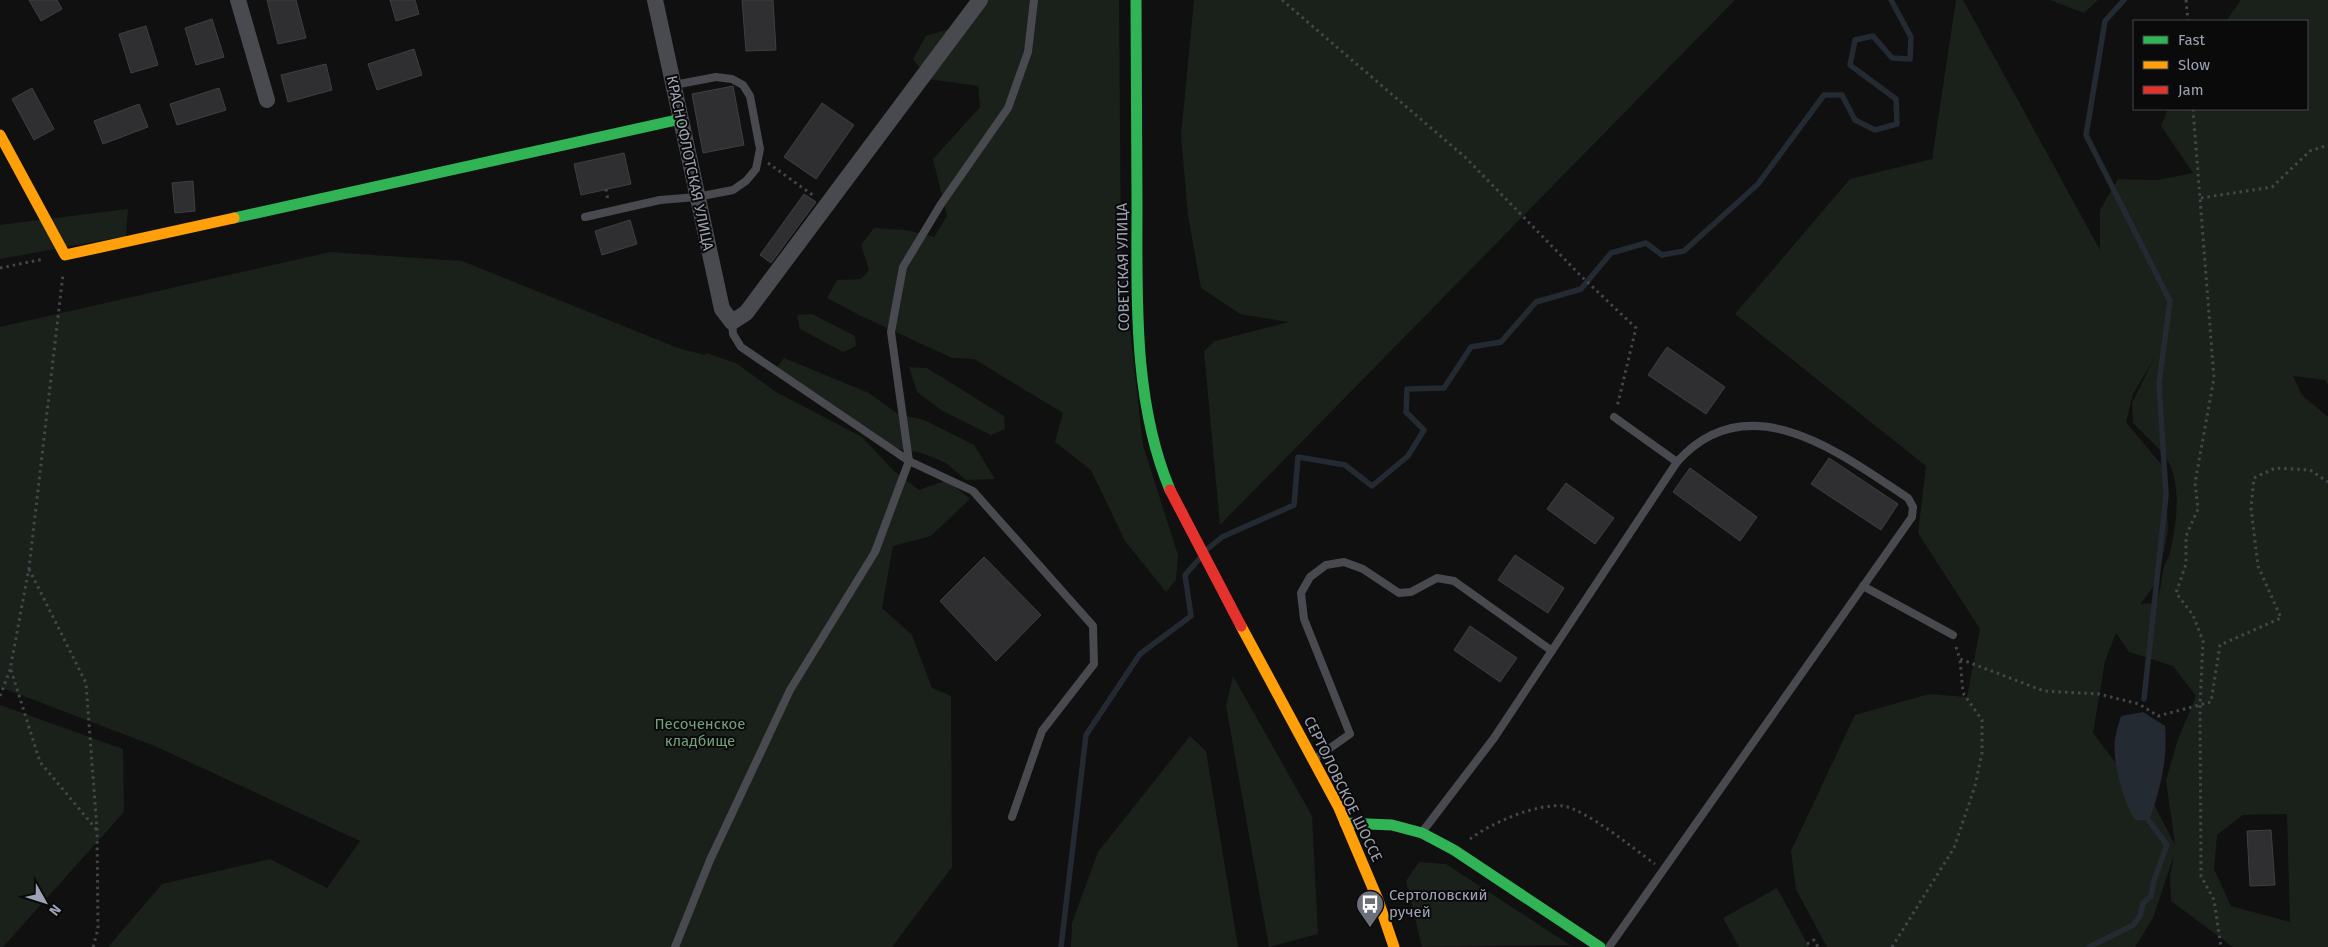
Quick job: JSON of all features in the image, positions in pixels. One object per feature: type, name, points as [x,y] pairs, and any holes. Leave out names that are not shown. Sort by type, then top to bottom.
[{"type":"street","points":[[238,0],[267,100]]},
{"type":"street","name":"КРАСНОФЛОТСКАЯ УЛИЦА","points":[[655,0],[722,309],[732,322]]},
{"type":"street","points":[[732,322],[746,313],[980,0]]},
{"type":"street","name":"СОВЕТСКАЯ УЛИЦА","points":[[1136,0],[1137,304],[1142,365],[1150,423],[1164,474],[1188,526],[1225,597]]},
{"type":"street","points":[[0,136],[65,255],[681,119]]},
{"type":"street","name":"СЕРТОЛОВСКОЕ ШОССЕ","points":[[1225,597],[1314,759],[1345,823],[1370,878],[1394,947]]},
{"type":"street","points":[[1345,823],[1392,824],[1422,833],[1454,850],[1600,947]]},
{"type":"lane","points":[[675,947],[710,860],[790,690],[875,552],[909,461],[891,332],[904,267],[941,204],[1008,108],[1028,52],[1034,0]]},
{"type":"lane","points":[[585,217],[660,200],[698,197],[734,190],[746,181],[756,169],[760,157],[750,96],[743,85],[732,78],[716,77],[674,85]]},
{"type":"lane","points":[[732,322],[733,334],[741,347],[909,461],[973,491],[1093,626],[1094,664],[1042,731],[1012,817]]},
{"type":"lane","points":[[1614,417],[1677,462]]},
{"type":"lane","points":[[1422,833],[1494,738],[1677,462],[1691,446],[1718,431],[1747,424],[1790,430],[1848,459],[1908,498],[1913,507],[1912,517],[1609,947]]},
{"type":"lane","points":[[1314,759],[1350,734],[1304,619],[1301,593],[1310,577],[1326,565],[1344,562],[1363,569],[1399,593],[1411,592],[1438,578],[1454,581],[1552,651]]},
{"type":"lane","points":[[1863,586],[1952,635]]},
{"type":"path","points":[[1282,0],[1466,158],[1580,275],[1595,287],[1636,328],[1614,417]]},
{"type":"path","points":[[2186,0],[2188,20]]},
{"type":"path","points":[[2193,110],[2195,158],[2201,198],[2214,378],[2196,483],[2198,509],[2186,536],[2186,564],[2176,593],[2193,615],[2203,641],[2200,705],[2201,876],[2214,900],[2221,947]]},
{"type":"path","points":[[2201,198],[2272,186],[2310,151],[2328,145]]},
{"type":"path","points":[[760,157],[826,205]]},
{"type":"path","points":[[0,268],[65,255],[29,568],[10,670],[0,696]]},
{"type":"path","points":[[1960,659],[2044,692],[2100,694],[2139,704],[2158,716],[2211,702],[2220,645],[2281,618],[2258,566],[2251,508],[2254,478],[2275,468],[2302,469],[2310,470],[2328,482]]},
{"type":"path","points":[[29,568],[86,683],[97,830],[98,929],[93,947]]},
{"type":"path","points":[[1892,947],[1954,848],[1975,786],[1982,753],[1982,720],[1963,693],[1960,659],[1952,635]]},
{"type":"path","points":[[10,670],[40,762],[97,830]]},
{"type":"path","points":[[1454,850],[1481,831],[1527,810],[1564,806],[1586,816],[1663,870]]},
{"type":"path","points":[[1807,944],[1814,940],[1818,947]]},
{"type":"green space","points":[[985,0],[1119,0],[1121,250],[1143,445],[1178,555],[1176,580],[1166,592],[1125,541],[1091,470],[1055,442],[1063,413],[974,359],[952,358],[861,316],[827,298],[837,280],[861,279],[869,270],[861,245],[874,228],[906,230],[934,237],[947,216],[933,159],[980,107],[978,86],[928,79],[913,59],[926,36],[969,23]]},
{"type":"green space","points":[[1194,0],[1735,0],[1220,525],[1204,351],[1215,341],[1289,322],[1240,314],[1201,288],[1188,216],[1181,135]]},
{"type":"green space","points":[[1956,0],[1963,0],[2100,250],[2100,210],[2118,179],[2158,180],[2193,173],[2161,126],[2168,110],[2308,110],[2308,20],[2227,20],[2241,0],[2328,0],[2328,385],[2325,380],[2293,376],[2302,395],[2328,417],[2328,947],[2233,947],[2171,901],[2170,876],[2174,855],[2153,918],[2135,947],[1827,947],[1796,889],[1791,851],[1855,715],[1929,694],[1967,697],[1980,629],[1918,533],[1926,466],[1735,314],[1850,179],[1932,159]],"holes":[[[2154,359],[2132,403],[2133,423],[2166,458],[2173,473],[2177,496],[2174,531],[2161,586],[2153,603],[2140,604],[2158,581],[2168,530],[2165,469],[2126,422],[2133,394]],[[2116,633],[2129,652],[2173,666],[2196,696],[2178,739],[2166,780],[2175,845],[2142,781],[2128,779],[2093,733],[2105,661]],[[2287,814],[2290,922],[2231,906],[2214,869],[2217,835],[2243,815]]]},
{"type":"green space","points":[[2050,0],[2098,0],[2084,13]]},
{"type":"green space","points":[[128,209],[126,236],[0,259],[0,225]]},
{"type":"green space","name":"Песоченское кладбище","points":[[330,252],[462,261],[678,348],[705,355],[706,353],[736,363],[776,392],[862,437],[893,470],[919,490],[947,480],[970,499],[931,536],[893,546],[882,608],[912,635],[932,688],[951,696],[952,867],[892,947],[108,947],[162,884],[270,859],[327,888],[360,841],[157,747],[0,687],[0,327]]},
{"type":"green space","points":[[812,314],[855,336],[856,346],[843,352],[800,329],[797,315]]},
{"type":"green space","points":[[784,358],[869,393],[898,414],[924,420],[974,445],[995,479],[966,480],[946,463],[922,453],[889,447],[832,413],[777,367]]},
{"type":"green space","points":[[909,367],[927,368],[1004,416],[1005,429],[991,435],[941,410],[917,392]]},
{"type":"green space","points":[[1233,676],[1312,816],[1318,934],[1269,947],[1226,706]]},
{"type":"green space","points":[[0,705],[123,749],[124,812],[3,947],[0,947]]},
{"type":"green space","points":[[1190,736],[1206,751],[1238,947],[1071,947],[1072,923],[1098,852]]},
{"type":"green space","points":[[1419,862],[1446,864],[1570,945],[1422,947],[1406,881]]},
{"type":"green space","points":[[1777,888],[1809,947],[1739,947],[1723,918]]},
{"type":"shaded area","points":[[2143,712],[2165,726],[2166,739],[2162,775],[2149,821],[2135,820],[2119,781],[2115,758],[2115,736],[2121,716]]},
{"type":"building","points":[[29,0],[57,0],[62,9],[41,21]]},
{"type":"building","points":[[267,0],[296,0],[306,38],[278,44]]},
{"type":"building","points":[[390,0],[415,0],[419,14],[396,21]]},
{"type":"building","points":[[742,0],[773,0],[776,50],[746,51]]},
{"type":"building","points":[[212,19],[224,57],[196,65],[185,28]]},
{"type":"building","points":[[146,26],[158,65],[131,73],[119,34]]},
{"type":"building","points":[[414,49],[422,75],[377,90],[368,64]]},
{"type":"building","points":[[326,64],[332,90],[288,102],[281,75]]},
{"type":"building","points":[[733,86],[744,145],[703,153],[692,94]]},
{"type":"building","points":[[32,88],[54,129],[34,140],[12,99]]},
{"type":"building","points":[[219,88],[226,110],[177,125],[170,104]]},
{"type":"building","points":[[822,103],[854,125],[816,179],[784,157]]},
{"type":"building","points":[[139,104],[148,127],[103,144],[94,121]]},
{"type":"building","points":[[624,153],[631,184],[581,195],[574,164]]},
{"type":"building","points":[[193,181],[195,211],[175,213],[172,183]]},
{"type":"building","points":[[804,194],[816,202],[771,263],[760,255]]},
{"type":"building","points":[[630,220],[637,244],[602,255],[595,231]]},
{"type":"building","points":[[1667,347],[1725,387],[1706,414],[1648,375]]},
{"type":"building","points":[[1829,458],[1898,504],[1881,530],[1811,484]]},
{"type":"building","points":[[1690,468],[1757,517],[1740,541],[1673,492]]},
{"type":"building","points":[[1566,483],[1614,518],[1595,544],[1547,509]]},
{"type":"building","points":[[1515,555],[1564,588],[1548,613],[1498,580]]},
{"type":"building","points":[[984,557],[1041,615],[996,661],[940,601]]},
{"type":"building","points":[[1470,626],[1517,658],[1500,682],[1454,650]]},
{"type":"building","points":[[2271,830],[2275,885],[2250,886],[2247,831]]},
{"type":"waterway","name":"Сертоловский ручей","points":[[1205,551],[1222,537],[1294,505],[1298,457],[1345,465],[1372,486],[1408,456],[1424,430],[1406,412],[1407,389],[1444,388],[1471,347],[1501,342],[1536,302],[1581,289],[1611,253],[1646,243],[1662,255],[1684,251],[1758,184],[1824,95],[1842,95],[1855,120],[1875,130],[1897,124],[1896,99],[1850,65],[1855,40],[1873,36],[1892,58],[1910,59],[1911,37],[1891,0]]},
{"type":"waterway","points":[[2124,0],[2105,21],[2086,135],[2170,301],[2159,383],[2166,495],[2144,699]]},
{"type":"waterway","name":"Сертоловский ручей","points":[[1061,947],[1086,735],[1140,654],[1191,616],[1185,575],[1200,558]]},
{"type":"waterway","points":[[2089,947],[2133,925],[2140,916],[2143,903],[2151,896],[2154,880],[2167,845],[2149,821]]},
{"type":"traffic: fast","points":[[1136,0],[1137,277],[1140,350],[1149,422],[1170,490]]},
{"type":"traffic: fast","points":[[234,218],[681,119]]},
{"type":"traffic: fast","points":[[1345,823],[1392,825],[1422,833],[1454,850],[1600,947]]},
{"type":"traffic: slow","points":[[0,135],[65,255],[234,218]]},
{"type":"traffic: slow","points":[[1241,626],[1339,808],[1378,900],[1394,947]]},
{"type":"traffic: jam","points":[[1170,490],[1241,626]]},
{"type":"place","name":"Сертоловский ручей","points":[[1370,928]]}]
